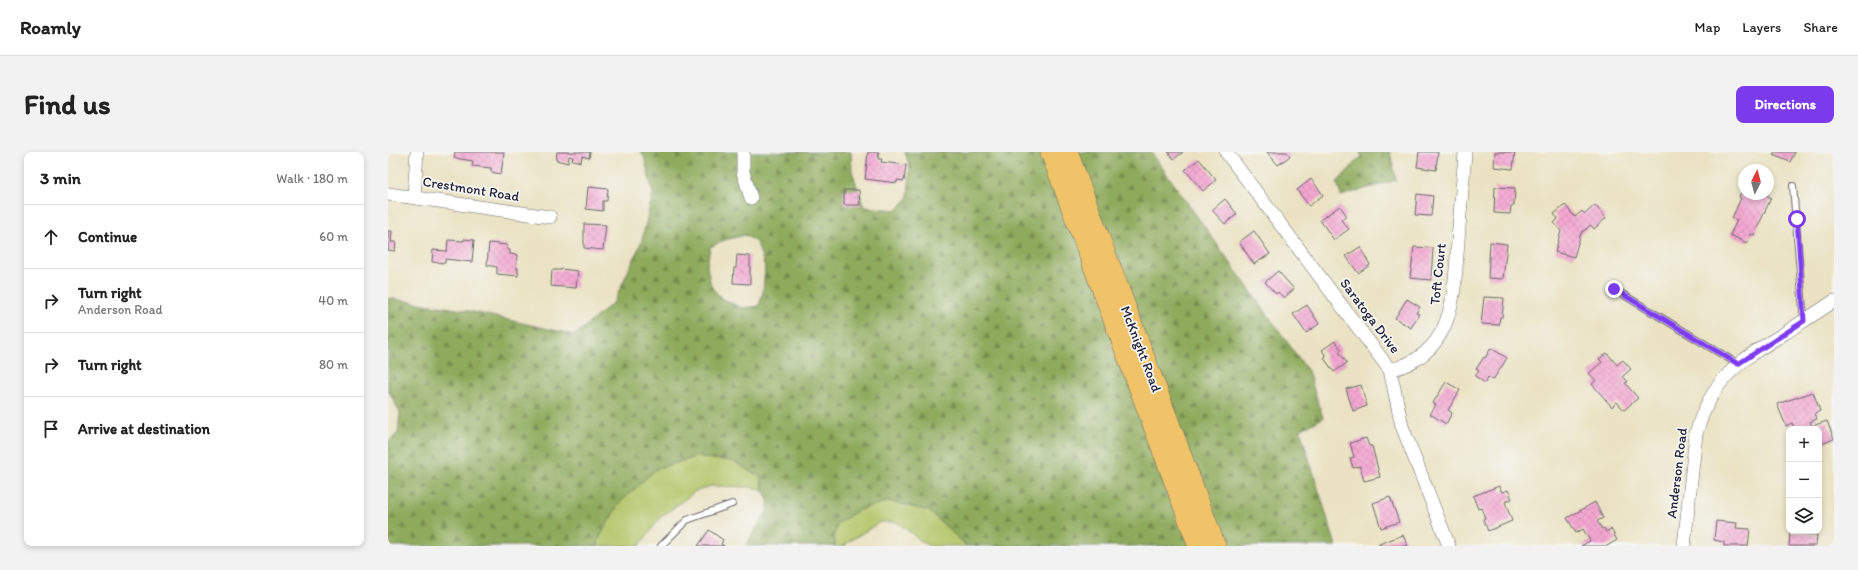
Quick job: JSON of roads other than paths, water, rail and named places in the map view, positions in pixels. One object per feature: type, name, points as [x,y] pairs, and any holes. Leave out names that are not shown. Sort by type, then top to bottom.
[{"type":"highway","name":"McKnight Road","points":[[1051,152],[1199,546]]},
{"type":"highway","name":"McKnight Road","points":[[1067,152],[1215,546]]},
{"type":"street","points":[[414,196],[417,152]]},
{"type":"street","points":[[743,152],[742,172],[751,198]]},
{"type":"street","name":"Saratoga Drive","points":[[1226,152],[1390,370],[1402,426],[1449,546]]},
{"type":"street","name":"Toft Court","points":[[1390,370],[1404,366],[1425,352],[1442,332],[1448,320],[1454,290],[1465,152]]},
{"type":"street","name":"Crestmont Road","points":[[388,194],[414,196],[550,217]]},
{"type":"street","name":"Anderson Road","points":[[1684,546],[1696,434],[1710,397],[1717,386],[1738,364],[1834,301]]},
{"type":"lane","points":[[1793,186],[1804,321]]},
{"type":"lane","points":[[1614,289],[1738,364]]},
{"type":"lane","points":[[661,546],[687,520],[732,504]]}]
